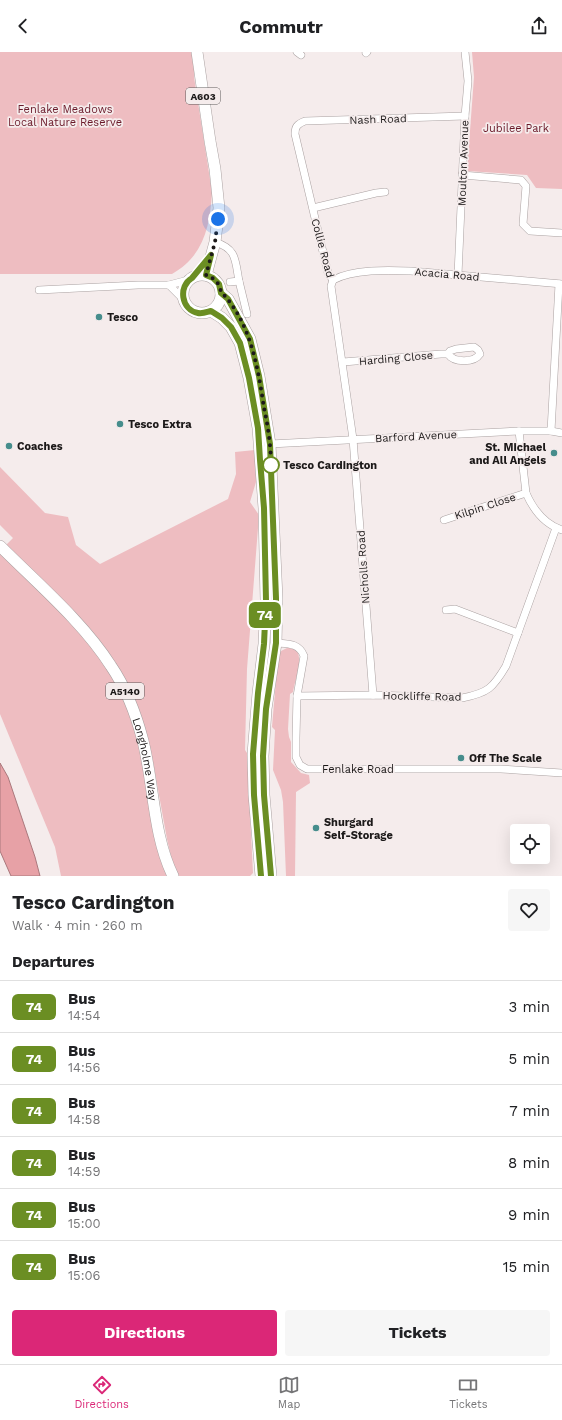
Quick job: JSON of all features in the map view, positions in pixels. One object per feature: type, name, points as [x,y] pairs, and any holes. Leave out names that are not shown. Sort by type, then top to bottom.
[{"type":"main road","name":"A603","points":[[197,52],[218,191],[219,208],[215,242],[206,275]]},
{"type":"main road","name":"A603","points":[[190,279],[211,255]]},
{"type":"main road","points":[[198,275],[206,275],[213,278],[219,284],[221,293],[220,300],[217,306],[211,311],[198,313],[188,307],[183,299],[183,289],[190,279],[198,275]]},
{"type":"main road","points":[[221,293],[228,299],[250,339],[259,376],[270,444],[276,598],[276,643],[266,709],[264,795],[271,876]]},
{"type":"main road","points":[[211,311],[222,318],[231,327],[240,343],[249,378],[258,428],[264,508],[266,600],[264,644],[253,754],[254,795],[261,876]]},
{"type":"main road","name":"Longholme Way","points":[[0,546],[83,630],[118,676],[139,726],[150,775],[161,839],[167,860],[174,876]]},
{"type":"street","name":"Moulton Avenue","points":[[458,275],[468,81],[465,52]]},
{"type":"street","name":"Nash Road","points":[[295,128],[298,124],[305,121],[465,116]]},
{"type":"street","name":"Collie Road","points":[[295,128],[295,134],[328,273],[333,280],[331,286],[353,439]]},
{"type":"street","points":[[462,175],[521,180],[526,186],[523,224],[530,231],[562,233]]},
{"type":"street","points":[[313,208],[385,192]]},
{"type":"street","points":[[215,242],[225,245],[232,250],[247,314]]},
{"type":"street","name":"Acacia Road","points":[[333,280],[339,277],[386,270],[561,284]]},
{"type":"street","points":[[39,290],[138,284],[169,285],[190,279]]},
{"type":"street","points":[[230,282],[239,281]]},
{"type":"street","points":[[551,431],[561,284]]},
{"type":"street","points":[[169,285],[183,299]]},
{"type":"street","name":"Harding Close","points":[[343,362],[448,354]]},
{"type":"street","points":[[519,431],[526,493],[536,512],[545,521],[559,529]]},
{"type":"street","name":"Barford Avenue","points":[[270,444],[519,431],[551,431],[562,434]]},
{"type":"street","name":"Nicholls Road","points":[[353,439],[373,695]]},
{"type":"street","name":"Kilpin Close","points":[[444,520],[526,493]]},
{"type":"street","name":"Hockliffe Road","points":[[297,696],[373,695],[462,698],[477,695],[490,689],[506,666],[559,529]]},
{"type":"street","points":[[446,610],[455,609],[518,633]]},
{"type":"street","name":"Fenlake Road","points":[[276,643],[292,644],[297,646],[302,650],[304,656],[297,696],[296,757],[300,765],[307,769],[501,769],[562,772]]},
{"type":"green space","name":"Fenlake Meadows Local Nature Reserve","points":[[0,52],[193,52],[195,66],[194,77],[212,192],[207,228],[203,239],[198,249],[183,267],[172,274],[0,274]]},
{"type":"green space","name":"Jubilee Park","points":[[472,52],[562,52],[562,189],[536,188],[527,175],[467,171],[474,77]]},
{"type":"green space","points":[[255,450],[256,482],[250,502],[259,515],[247,669],[245,750],[247,753],[253,873],[250,876],[179,876],[172,861],[167,839],[147,735],[123,676],[6,545],[13,538],[0,525],[0,467],[45,513],[68,517],[76,545],[100,564],[228,499],[236,474],[235,452]]},
{"type":"green space","points":[[0,552],[75,627],[98,654],[112,675],[127,705],[138,733],[169,876],[61,876],[55,847],[0,714]]},
{"type":"green space","points":[[289,647],[297,651],[299,655],[298,671],[293,692],[290,694],[288,729],[291,742],[291,762],[301,773],[309,775],[310,783],[296,792],[295,876],[286,876],[283,802],[281,790],[273,770],[275,730],[272,727],[278,656],[281,651]]},
{"type":"shaded area","points":[[0,763],[8,777],[40,876],[11,876],[0,851]]},
{"type":"bus line","name":"74","points":[[261,876],[254,795],[253,754],[264,644],[266,600],[264,508],[258,428],[249,378],[240,343],[231,327],[222,318],[211,311],[198,313],[192,310],[183,299],[183,289],[188,280],[192,278],[211,255],[206,275],[213,278],[219,284],[221,293],[228,299],[250,339],[255,355],[270,444],[276,598],[276,643],[266,709],[263,756],[264,795],[271,876]]},
{"type":"place","name":"Tesco","points":[[99,317]]},
{"type":"place","name":"Tesco Extra","points":[[120,424]]},
{"type":"place","name":"Coaches","points":[[9,446]]},
{"type":"place","name":"St. Michael and All Angels","points":[[554,453]]},
{"type":"place","name":"Tesco Cardington","points":[[271,465]]},
{"type":"place","name":"Off The Scale","points":[[461,758]]},
{"type":"place","name":"Shurgard Self-Storage","points":[[316,828]]},
{"type":"route","points":[[218,219],[215,242],[206,275],[213,278],[219,284],[221,293],[228,299],[250,339],[259,376],[270,444],[271,465]]}]
